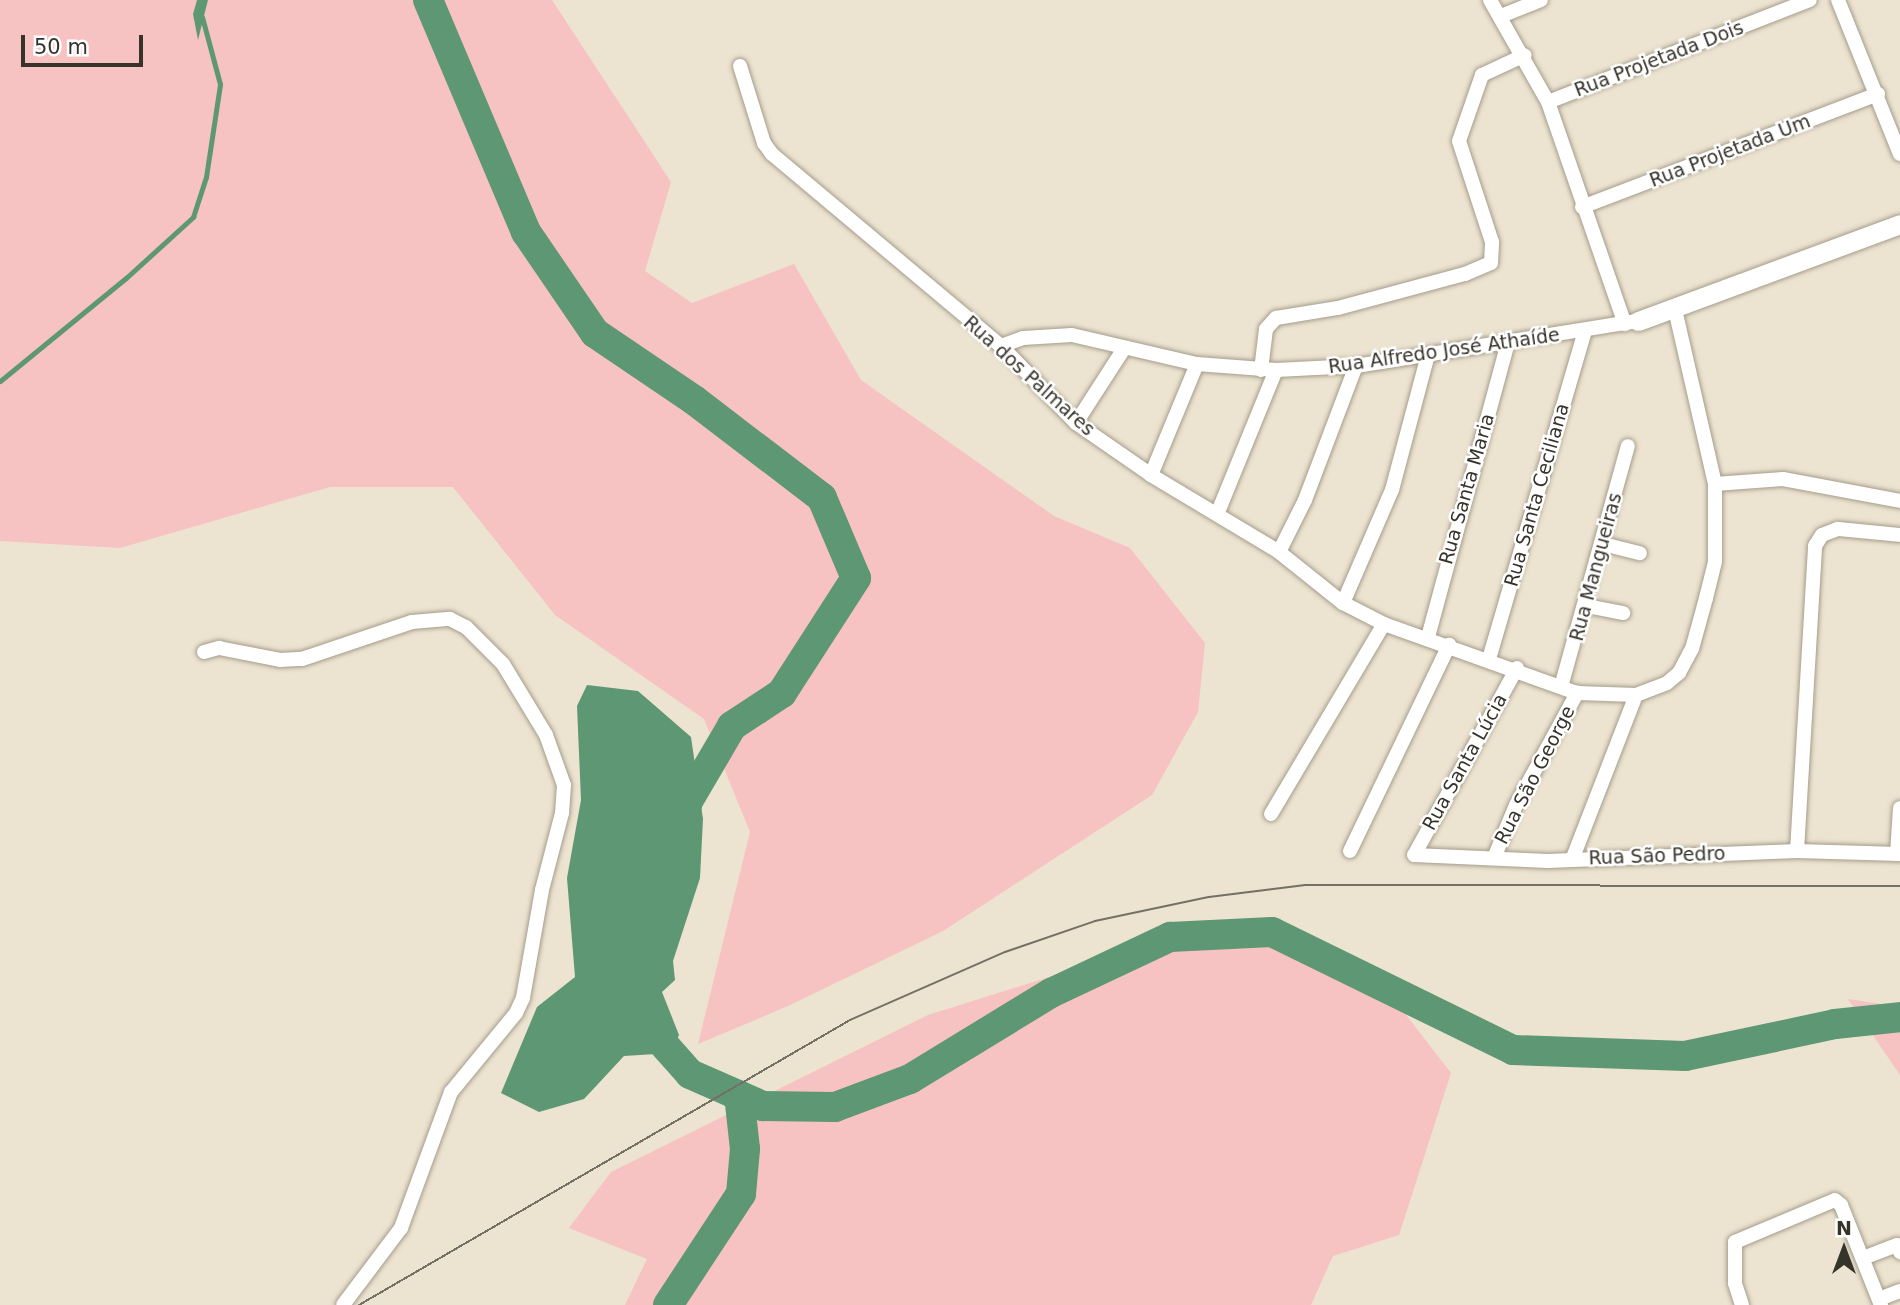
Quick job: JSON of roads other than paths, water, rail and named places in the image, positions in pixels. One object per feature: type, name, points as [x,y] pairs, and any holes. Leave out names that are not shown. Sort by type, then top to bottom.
[{"type":"street","points":[[1490,0],[1525,55],[1548,102],[1582,207],[1632,322],[1675,310],[1900,224]]},
{"type":"street","points":[[1501,16],[1541,0]]},
{"type":"street","name":"Rua Projetada Dois","points":[[1548,102],[1810,0]]},
{"type":"street","points":[[1838,0],[1900,154]]},
{"type":"street","points":[[1261,370],[1266,329],[1276,317],[1338,308],[1474,272],[1490,263],[1492,242],[1459,142],[1482,75],[1525,55]]},
{"type":"street","name":"Rua dos Palmares","points":[[740,66],[764,143],[772,154],[1001,346],[1076,423],[1151,475],[1217,512],[1279,552],[1343,603],[1384,624],[1517,668],[1577,693],[1636,695],[1667,683],[1679,673],[1692,649],[1714,561],[1715,484],[1675,310]]},
{"type":"street","name":"Rua Projetada Um","points":[[1582,207],[1878,94]]},
{"type":"street","name":"Rua Alfredo José Athaíde","points":[[1001,346],[1047,335],[1072,335],[1123,350],[1197,364],[1276,370],[1356,366],[1632,322]]},
{"type":"street","name":"Rua Santa Ceciliana","points":[[1489,659],[1585,331]]},
{"type":"street","name":"Rua Santa Maria","points":[[1428,637],[1508,342]]},
{"type":"street","points":[[1076,423],[1123,350]]},
{"type":"street","points":[[1343,603],[1392,490],[1428,355]]},
{"type":"street","points":[[1151,475],[1197,364]]},
{"type":"street","points":[[1279,552],[1305,499],[1356,366]]},
{"type":"street","points":[[1217,512],[1276,370]]},
{"type":"street","name":"Rua Mangueiras","points":[[1561,687],[1587,606],[1628,446]]},
{"type":"street","points":[[1715,484],[1783,479],[1900,500]]},
{"type":"street","points":[[1797,851],[1815,546],[1822,535],[1838,530],[1900,536]]},
{"type":"street","points":[[1603,544],[1640,554]]},
{"type":"street","points":[[1587,606],[1623,613]]},
{"type":"street","points":[[204,652],[219,648],[280,660],[302,659],[412,622],[450,619],[466,627],[503,664],[546,736],[564,785],[562,813],[542,890],[523,998],[516,1013],[451,1092],[401,1228],[343,1305]]},
{"type":"street","points":[[1271,814],[1384,624]]},
{"type":"street","points":[[1350,851],[1449,645]]},
{"type":"street","name":"Rua Santa Lúcia","points":[[1414,855],[1517,668]]},
{"type":"street","name":"Rua São George","points":[[1494,858],[1516,805],[1577,693]]},
{"type":"street","points":[[1572,860],[1636,695]]},
{"type":"street","points":[[1898,854],[1900,808]]},
{"type":"street","name":"Rua São Pedro","points":[[1414,855],[1572,860],[1797,851],[1898,854]]},
{"type":"street","points":[[1742,1305],[1732,1257],[1733,1245],[1741,1239],[1835,1200],[1863,1258],[1880,1302],[1899,1292]]},
{"type":"street","points":[[1863,1258],[1898,1245],[1900,1252]]},
{"type":"waterway","points":[[428,0],[526,232],[595,333],[694,400],[822,498],[856,578],[782,693],[732,726],[688,801],[683,822]]},
{"type":"waterway","points":[[0,381],[126,278],[193,217],[206,177],[220,84],[202,17]]},
{"type":"waterway","points":[[650,1021],[651,1030],[690,1074],[763,1106],[835,1107],[910,1079],[1051,993],[1170,937],[1272,932],[1513,1050],[1685,1056],[1835,1024],[1900,1017]]},
{"type":"waterway","points":[[668,1305],[741,1194],[745,1149],[739,1095]]},
{"type":"tram line","points":[[359,1305],[850,1020],[1005,952],[1095,921],[1209,897],[1305,885],[1900,886]]}]
